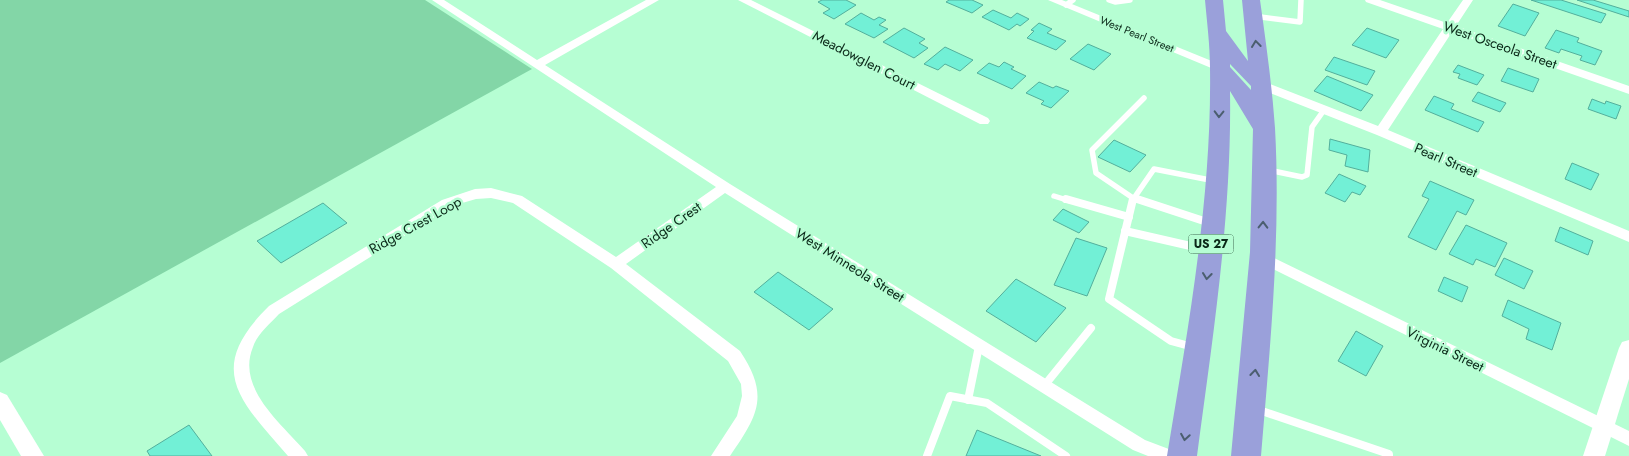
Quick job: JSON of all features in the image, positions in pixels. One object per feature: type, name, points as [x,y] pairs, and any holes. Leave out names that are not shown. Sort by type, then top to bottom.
[{"type":"highway","name":"US 27","points":[[1182,456],[1198,349],[1213,224],[1216,182],[1220,68],[1214,0]]},
{"type":"highway","points":[[1246,456],[1262,257],[1264,170],[1261,85],[1252,8]]},
{"type":"highway","points":[[1217,30],[1238,62],[1261,85]]},
{"type":"highway","points":[[1220,68],[1243,93],[1264,128]]},
{"type":"street","name":"West Minneola Street","points":[[438,0],[725,187],[979,346],[1139,445],[1168,456]]},
{"type":"street","points":[[538,64],[654,0]]},
{"type":"street","name":"Meadowglen Court","points":[[743,0],[984,121]]},
{"type":"street","name":"West Pearl Street","points":[[1053,0],[1069,3],[1220,68]]},
{"type":"street","name":"West Osceola Street","points":[[1370,0],[1629,90]]},
{"type":"street","points":[[1381,132],[1468,0]]},
{"type":"street","name":"Pearl Street","points":[[1261,85],[1381,132],[1629,237]]},
{"type":"street","name":"Ridge Crest","points":[[616,264],[725,187]]},
{"type":"street","name":"Ridge Crest Loop","points":[[299,456],[251,400],[241,377],[245,347],[252,334],[274,310],[336,270],[448,204],[475,194],[491,193],[517,199],[616,264],[734,356],[740,364],[752,390],[748,408],[740,425],[720,456]]},
{"type":"street","name":"Virginia Street","points":[[1262,257],[1629,439]]},
{"type":"street","points":[[1594,456],[1629,348]]},
{"type":"street","points":[[0,401],[33,456]]},
{"type":"lane","points":[[1112,1],[1130,0]]},
{"type":"lane","points":[[1252,8],[1300,22],[1301,0]]},
{"type":"lane","points":[[1144,98],[1092,150],[1096,173],[1133,198],[1213,224]]},
{"type":"lane","points":[[1264,170],[1302,176],[1307,175],[1312,127],[1324,110]]},
{"type":"lane","points":[[1198,349],[1171,341],[1109,299],[1133,198],[1154,169],[1216,182]]},
{"type":"lane","points":[[1054,196],[1129,217]]},
{"type":"lane","points":[[1126,231],[1210,250]]},
{"type":"lane","points":[[1044,386],[1091,328]]},
{"type":"lane","points":[[968,400],[979,346]]},
{"type":"lane","points":[[928,456],[950,396],[987,404],[1066,456]]},
{"type":"lane","points":[[1251,408],[1389,454],[1389,456]]},
{"type":"green space","points":[[0,0],[425,0],[532,69],[0,363]]},
{"type":"building","points":[[822,0],[846,0],[856,5],[834,19],[823,13],[830,9],[818,2]]},
{"type":"building","points":[[949,0],[972,0],[983,5],[972,13],[946,2]]},
{"type":"building","points":[[1531,0],[1561,0],[1606,14],[1601,23]]},
{"type":"building","points":[[1577,0],[1593,0],[1629,11],[1629,17]]},
{"type":"building","points":[[1513,4],[1539,13],[1525,36],[1498,26]]},
{"type":"building","points":[[993,10],[1011,18],[1017,13],[1029,19],[1020,26],[1017,24],[1009,30],[982,17]]},
{"type":"building","points":[[861,13],[874,20],[879,17],[886,20],[879,25],[888,29],[874,38],[845,24]]},
{"type":"building","points":[[1039,23],[1052,29],[1047,33],[1066,41],[1056,50],[1027,38],[1034,31],[1031,30]]},
{"type":"building","points":[[904,28],[925,39],[919,43],[928,48],[914,58],[883,42]]},
{"type":"building","points":[[1367,28],[1399,40],[1386,58],[1352,45]]},
{"type":"building","points":[[1556,30],[1579,38],[1577,42],[1602,51],[1595,65],[1580,60],[1582,56],[1561,49],[1559,53],[1545,48]]},
{"type":"building","points":[[1088,44],[1111,54],[1094,70],[1070,59]]},
{"type":"building","points":[[945,47],[973,60],[960,71],[945,64],[938,70],[924,64]]},
{"type":"building","points":[[1334,57],[1375,71],[1367,85],[1325,70]]},
{"type":"building","points":[[1004,62],[1014,67],[1011,69],[1026,76],[1012,89],[977,73],[989,63],[999,67]]},
{"type":"building","points":[[1458,65],[1484,75],[1477,85],[1458,78],[1460,74],[1453,72]]},
{"type":"building","points":[[1508,68],[1539,79],[1533,92],[1501,81]]},
{"type":"building","points":[[1327,76],[1373,95],[1361,111],[1314,91]]},
{"type":"building","points":[[1039,82],[1053,88],[1056,86],[1069,91],[1051,108],[1041,104],[1044,101],[1026,93]]},
{"type":"building","points":[[1478,92],[1506,103],[1500,112],[1472,101]]},
{"type":"building","points":[[1434,96],[1454,104],[1451,109],[1484,122],[1478,132],[1425,110]]},
{"type":"building","points":[[1592,99],[1605,104],[1606,101],[1621,106],[1616,119],[1588,109]]},
{"type":"building","points":[[1330,139],[1370,150],[1368,172],[1345,166],[1347,155],[1329,150]]},
{"type":"building","points":[[1114,140],[1146,155],[1130,172],[1098,157]]},
{"type":"building","points":[[1572,163],[1599,174],[1591,190],[1565,179]]},
{"type":"building","points":[[1339,174],[1366,186],[1360,195],[1352,192],[1345,202],[1325,193]]},
{"type":"building","points":[[1430,181],[1474,200],[1466,215],[1457,211],[1436,250],[1408,237],[1429,199],[1422,196]]},
{"type":"building","points":[[323,203],[347,223],[281,263],[257,241]]},
{"type":"building","points":[[1063,209],[1089,222],[1079,233],[1053,220]]},
{"type":"building","points":[[1466,225],[1507,243],[1495,267],[1476,259],[1473,265],[1449,254]]},
{"type":"building","points":[[1560,227],[1593,241],[1588,255],[1555,241]]},
{"type":"building","points":[[1076,238],[1107,248],[1087,296],[1054,285]]},
{"type":"building","points":[[1504,258],[1533,271],[1524,289],[1495,275]]},
{"type":"building","points":[[778,272],[833,309],[809,330],[754,292]]},
{"type":"building","points":[[1444,277],[1468,287],[1462,302],[1438,291]]},
{"type":"building","points":[[1016,279],[1066,308],[1036,342],[986,311]]},
{"type":"building","points":[[1508,300],[1561,323],[1552,350],[1526,339],[1529,329],[1502,316]]},
{"type":"building","points":[[1356,331],[1383,346],[1366,376],[1338,361]]},
{"type":"building","points":[[189,425],[212,456],[150,456],[147,451]]},
{"type":"building","points":[[977,430],[1041,456],[966,456]]}]
